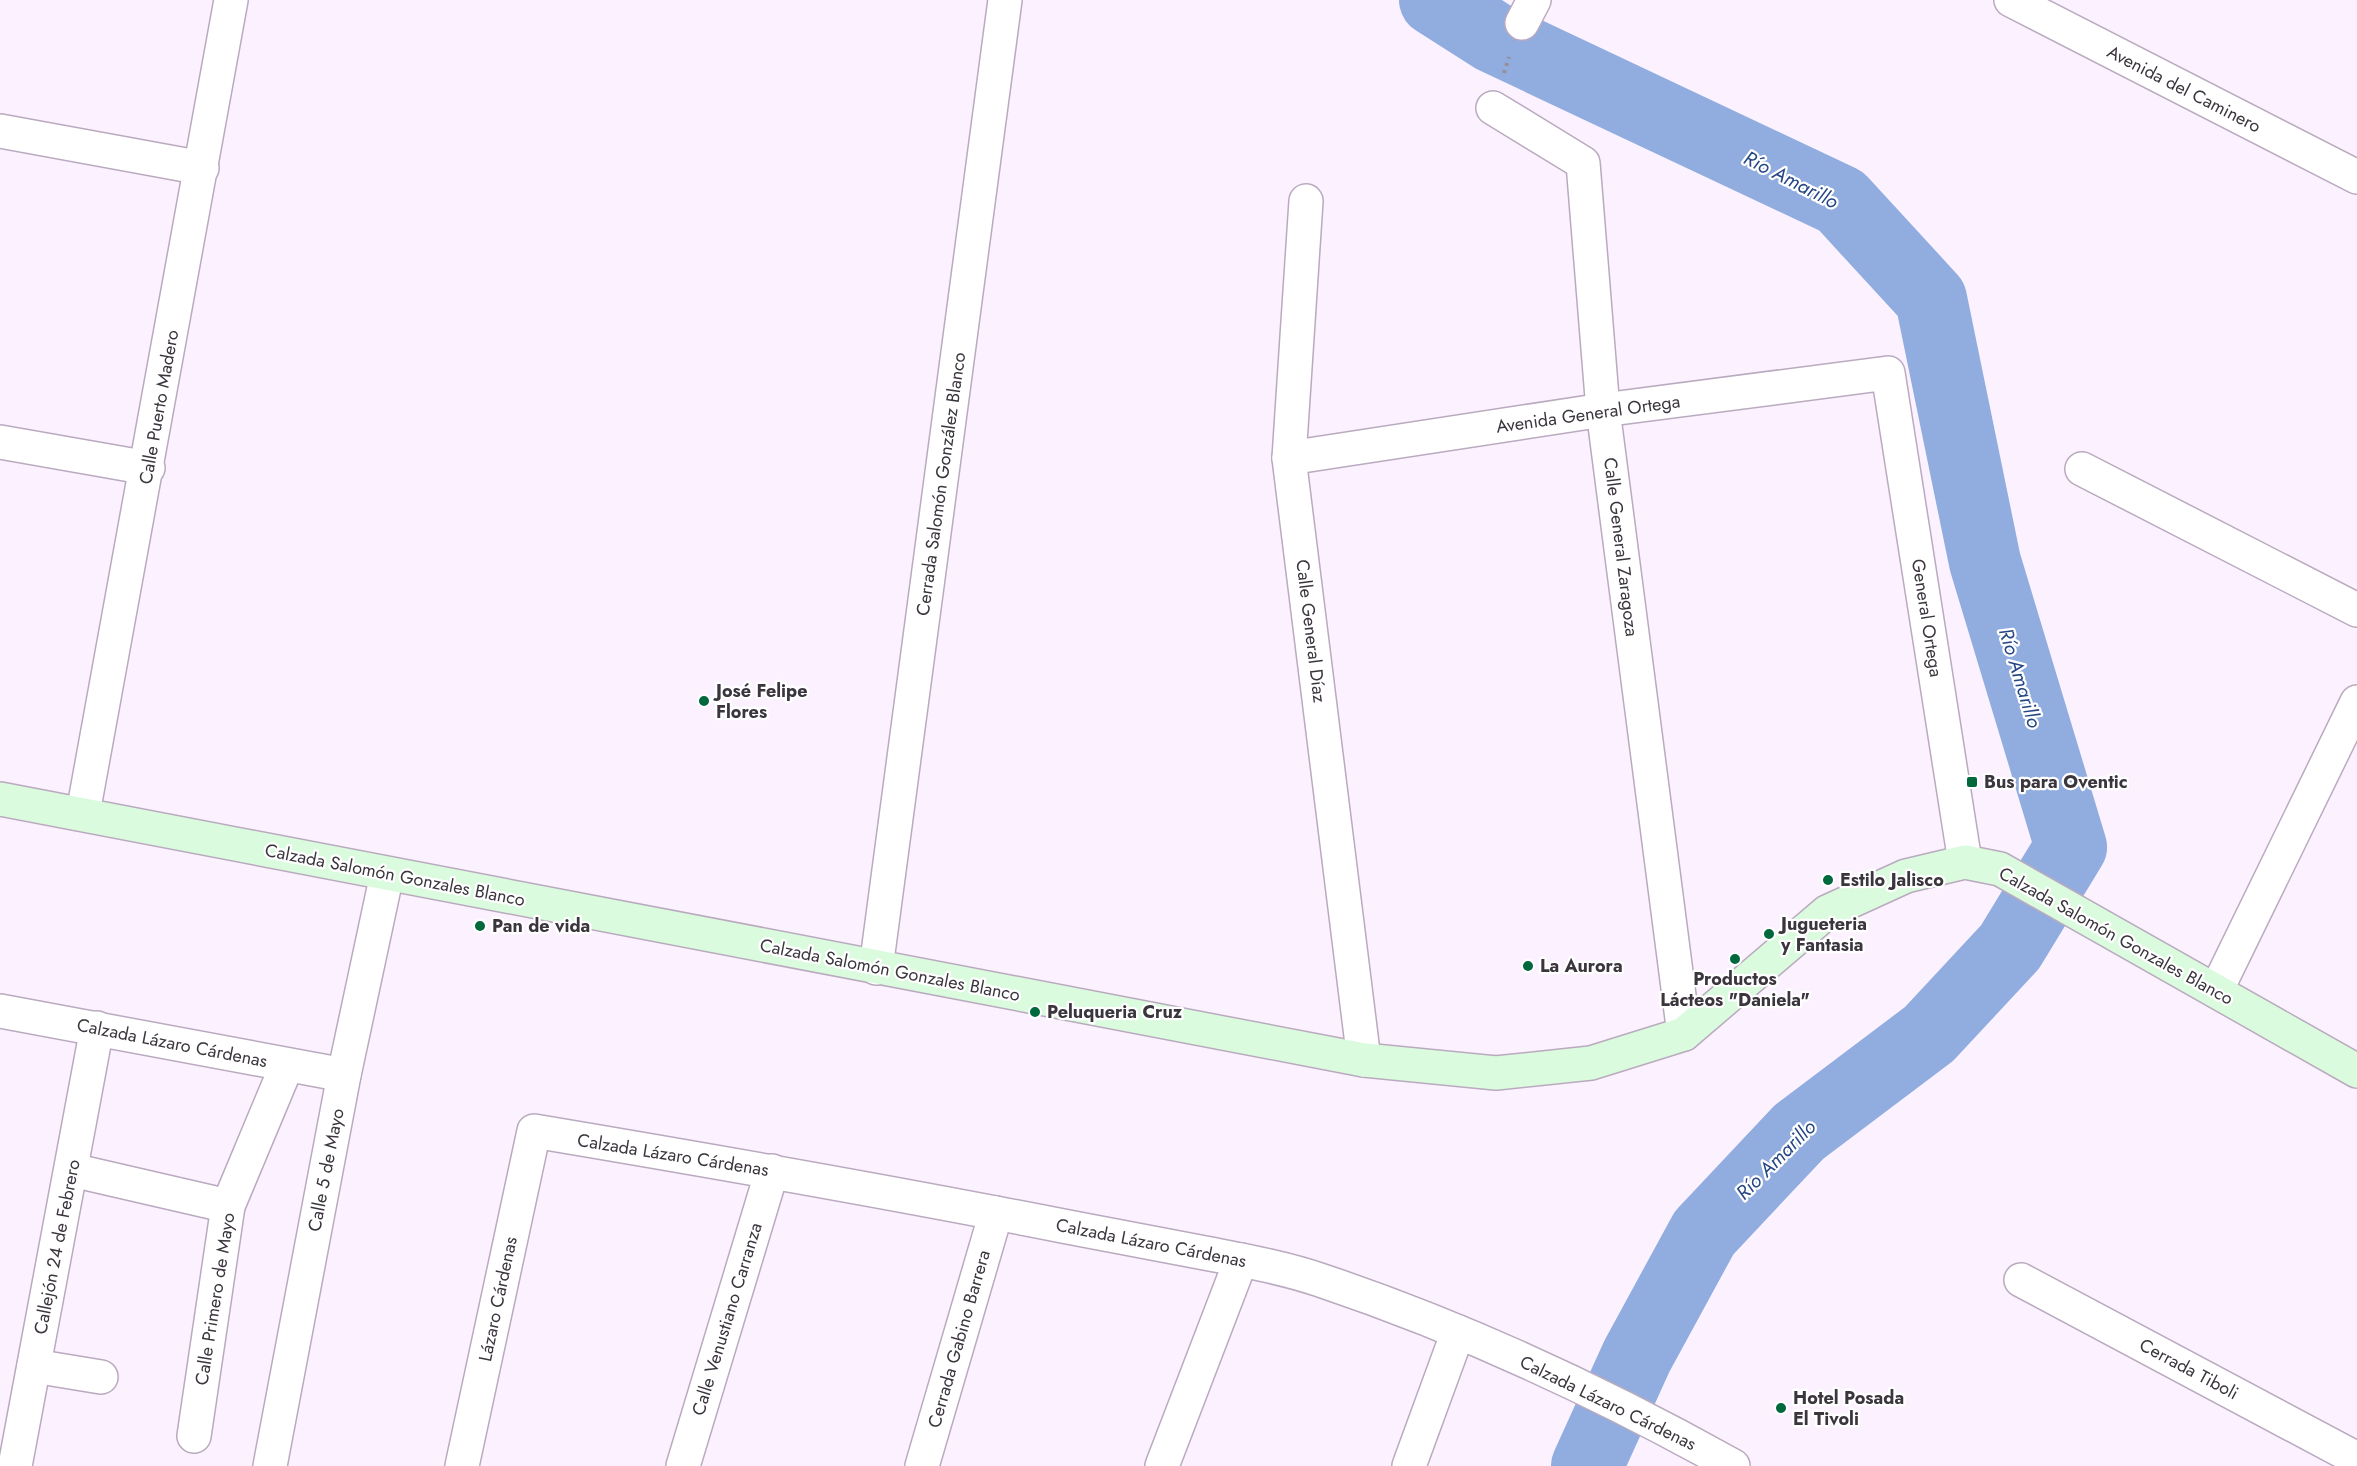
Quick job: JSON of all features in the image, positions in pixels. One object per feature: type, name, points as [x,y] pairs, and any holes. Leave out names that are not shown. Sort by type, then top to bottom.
[{"type":"street","name":"Calle Puerto Madero","points":[[83,813],[148,468],[231,0]]},
{"type":"street","name":"Cerrada Salomón González Blanco","points":[[876,968],[1005,0]]},
{"type":"street","name":"Avenida del Caminero","points":[[2011,0],[2357,177]]},
{"type":"street","name":"Calle General Zaragoza","points":[[1497,94],[1583,163],[1603,411],[1684,1034]]},
{"type":"street","points":[[0,131],[202,168]]},
{"type":"street","name":"Calle General Díaz","points":[[1306,201],[1289,458],[1364,1060]]},
{"type":"street","name":"Avenida General Ortega","points":[[1289,458],[1603,411],[1888,374]]},
{"type":"street","name":"General Ortega","points":[[1888,374],[1965,862]]},
{"type":"street","points":[[0,442],[148,468]]},
{"type":"street","points":[[2082,469],[2357,610]]},
{"type":"street","points":[[2216,991],[2357,702]]},
{"type":"street","name":"Calzada Salomón Gonzales Blanco","points":[[0,799],[83,813],[387,874],[1364,1060],[1496,1073],[1591,1063],[1684,1034],[1827,912],[1906,876],[1965,862],[2000,869],[2357,1071]]},
{"type":"street","name":"Calle 5 de Mayo","points":[[270,1466],[344,1075],[387,874]]},
{"type":"street","name":"Calzada Lázaro Cárdenas","points":[[0,1011],[344,1075]]},
{"type":"street","name":"Callejón 24 de Febrero","points":[[15,1466],[97,1028]]},
{"type":"street","name":"Calle Primero de Mayo","points":[[194,1436],[228,1206],[286,1065]]},
{"type":"street","name":"Calzada Lázaro Cárdenas","points":[[534,1131],[772,1171],[996,1213],[1241,1260],[1317,1279],[1458,1332],[1574,1383],[1670,1431],[1733,1466]]},
{"type":"street","name":"Lázaro Cárdenas","points":[[462,1466],[534,1131]]},
{"type":"street","points":[[72,1170],[228,1206]]},
{"type":"street","name":"Calle Venustiano Carranza","points":[[683,1466],[772,1171]]},
{"type":"street","name":"Cerrada Gabino Barrera","points":[[922,1466],[996,1213]]},
{"type":"street","points":[[1162,1466],[1241,1260]]},
{"type":"street","name":"Cerrada Tiboli","points":[[2021,1280],[2357,1459]]},
{"type":"street","points":[[1409,1466],[1458,1332]]},
{"type":"street","points":[[34,1366],[101,1377]]},
{"type":"path","points":[[1497,94],[1523,23]]},
{"type":"waterway","name":"Río Amarillo","points":[[1435,0],[1493,37],[1841,201],[1931,299],[1985,562],[2071,847],[2010,947],[1929,1034],[1799,1132],[1704,1233],[1637,1356],[1587,1466]]},
{"type":"place","name":"José Felipe Flores","points":[[704,701]]},
{"type":"place","name":"Bus para Oventic","points":[[1972,782]]},
{"type":"place","name":"Estilo Jalisco","points":[[1828,880]]},
{"type":"place","name":"Pan de vida","points":[[480,926]]},
{"type":"place","name":"Jugueteria y Fantasia","points":[[1769,934]]},
{"type":"place","name":"Productos Lácteos \"Daniela\"","points":[[1735,959]]},
{"type":"place","name":"La Aurora","points":[[1528,966]]},
{"type":"place","name":"Peluqueria Cruz","points":[[1035,1012]]},
{"type":"place","name":"Hotel Posada El Tivoli","points":[[1781,1408]]}]
